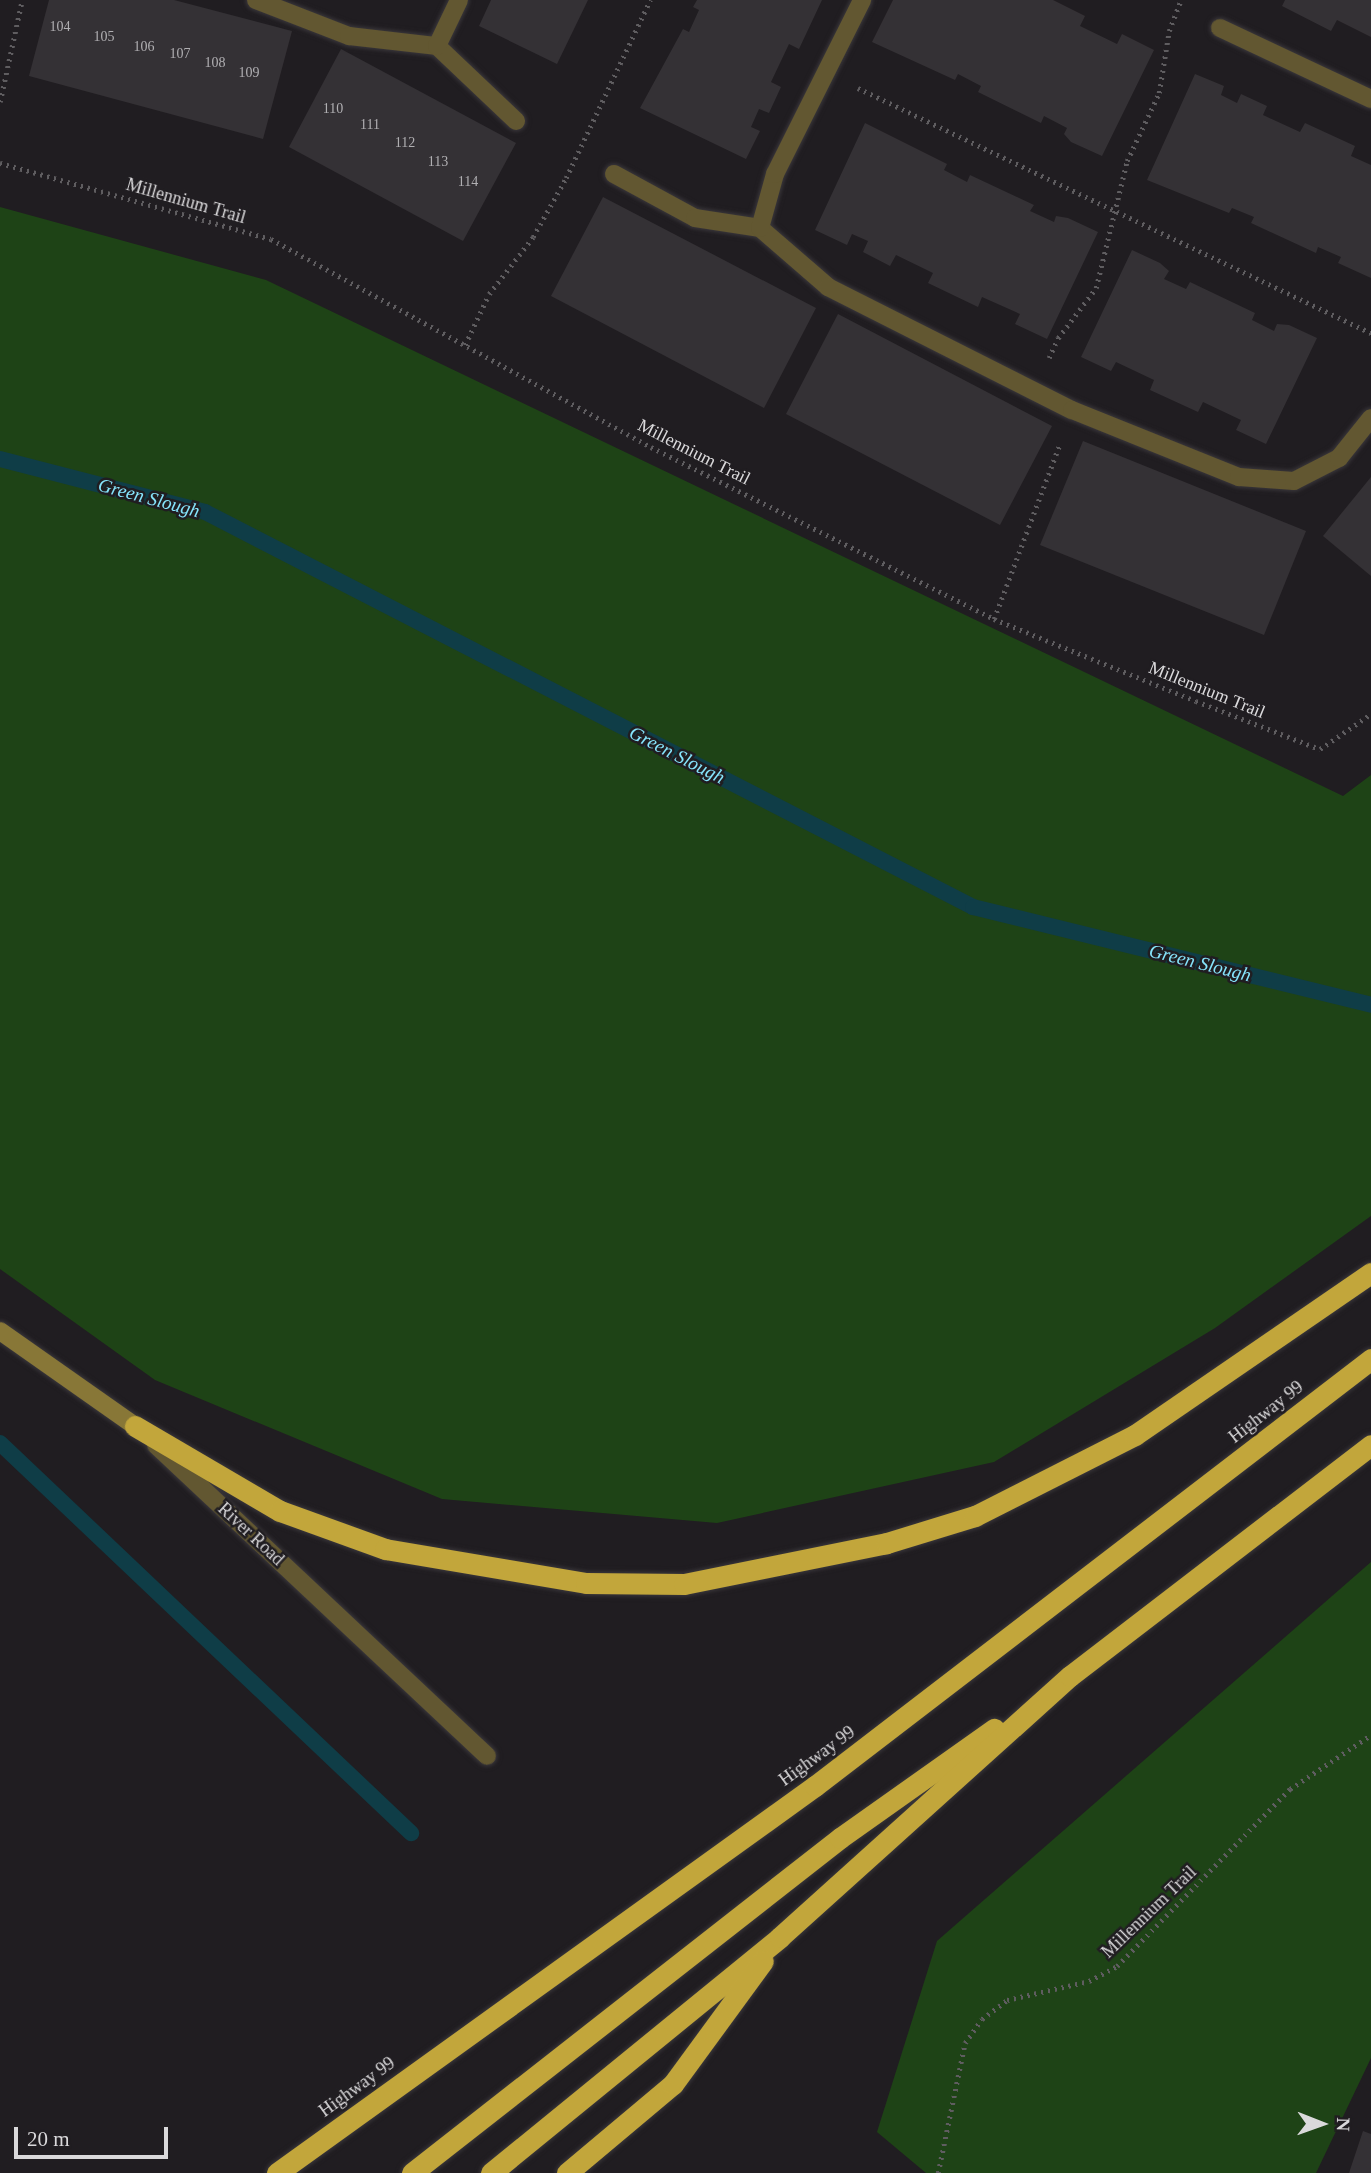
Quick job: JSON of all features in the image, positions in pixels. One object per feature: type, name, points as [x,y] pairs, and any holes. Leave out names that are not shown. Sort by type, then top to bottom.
[{"type":"highway","points":[[135,1426],[280,1511],[385,1549],[586,1583],[684,1584],[887,1543],[975,1516],[1135,1435],[1371,1273]]},
{"type":"highway","name":"Highway 99","points":[[277,2173],[901,1722],[1371,1359]]},
{"type":"highway","points":[[412,2173],[840,1838],[1070,1676],[1371,1445]]},
{"type":"highway","points":[[491,2173],[780,1937],[1070,1676]]},
{"type":"highway","points":[[567,2173],[673,2084],[780,1937]]},
{"type":"street","name":"River Road","points":[[0,1331],[135,1426]]},
{"type":"lane","points":[[256,0],[349,36],[437,46],[516,121]]},
{"type":"lane","points":[[437,46],[459,0]]},
{"type":"lane","points":[[760,228],[775,174],[862,0]]},
{"type":"lane","points":[[1220,28],[1371,99]]},
{"type":"lane","points":[[614,174],[695,218],[760,228],[828,287],[1072,410],[1239,477],[1294,481],[1339,457],[1371,418]]},
{"type":"lane","name":"River Road","points":[[135,1426],[487,1756]]},
{"type":"path","points":[[0,102],[22,0]]},
{"type":"path","points":[[465,345],[489,294],[533,237],[566,178],[650,0]]},
{"type":"path","points":[[1035,391],[1058,338],[1096,288],[1127,161],[1159,93],[1169,32],[1181,0]]},
{"type":"path","points":[[826,72],[1371,333]]},
{"type":"path","name":"Millennium Trail","points":[[0,163],[271,239],[650,447],[994,619],[1320,749],[1371,714]]},
{"type":"path","points":[[994,619],[1072,410]]},
{"type":"path","name":"Millennium Trail","points":[[938,2173],[965,2043],[982,2019],[1007,2000],[1089,1981],[1117,1966],[1290,1790],[1371,1735]]},
{"type":"green space","points":[[0,207],[266,280],[1343,796],[1371,775],[1371,1216],[1215,1328],[994,1462],[717,1523],[442,1499],[155,1380],[0,1269]]},
{"type":"green space","points":[[1371,1562],[1371,2058],[1316,2173],[926,2173],[877,2132],[937,1941]]},
{"type":"building","points":[[49,0],[174,0],[292,31],[263,139],[29,76]]},
{"type":"building","points":[[491,0],[588,0],[557,64],[479,26]]},
{"type":"building","points":[[697,0],[822,0],[799,49],[789,44],[771,82],[781,87],[769,113],[759,109],[751,127],[760,131],[746,159],[640,108],[683,29],[689,32],[699,10],[693,7]]},
{"type":"building","points":[[893,0],[1053,0],[1085,16],[1080,26],[1117,44],[1122,34],[1154,50],[1102,156],[1071,142],[1064,134],[1067,128],[1044,116],[1041,123],[978,92],[981,86],[958,74],[955,80],[872,42]]},
{"type":"building","points":[[1285,0],[1371,0],[1371,37],[1337,20],[1331,31],[1282,6]]},
{"type":"building","points":[[341,49],[516,143],[463,241],[289,147]]},
{"type":"building","points":[[1195,74],[1224,86],[1221,95],[1237,103],[1241,94],[1267,106],[1263,115],[1300,132],[1305,123],[1355,146],[1351,156],[1371,165],[1371,278],[1338,263],[1341,257],[1318,247],[1316,253],[1251,223],[1254,217],[1232,208],[1229,213],[1147,180]]},
{"type":"building","points":[[865,123],[947,164],[944,170],[967,182],[970,175],[1034,205],[1030,211],[1054,222],[1056,216],[1068,218],[1098,232],[1047,339],[1015,324],[1020,314],[982,297],[978,307],[928,283],[933,273],[896,255],[890,266],[863,252],[868,241],[852,234],[847,245],[815,230]]},
{"type":"building","points":[[603,197],[816,308],[764,408],[551,296]]},
{"type":"building","points":[[1132,250],[1160,263],[1169,271],[1164,279],[1186,289],[1190,282],[1255,313],[1252,320],[1274,331],[1277,324],[1289,325],[1317,338],[1266,444],[1236,430],[1241,420],[1203,402],[1198,412],[1150,390],[1154,380],[1116,362],[1111,371],[1081,357]]},
{"type":"building","points":[[838,314],[1052,426],[1000,525],[786,414]]},
{"type":"building","points":[[1083,441],[1306,531],[1264,635],[1040,545]]},
{"type":"building","points":[[1371,477],[1371,576],[1323,536]]},
{"type":"building","points":[[1363,2131],[1371,2134],[1371,2173],[1349,2173]]},
{"type":"waterway","name":"Green Slough","points":[[0,459],[205,512],[973,907],[1371,1005]]},
{"type":"waterway","points":[[0,1443],[411,1833]]}]
